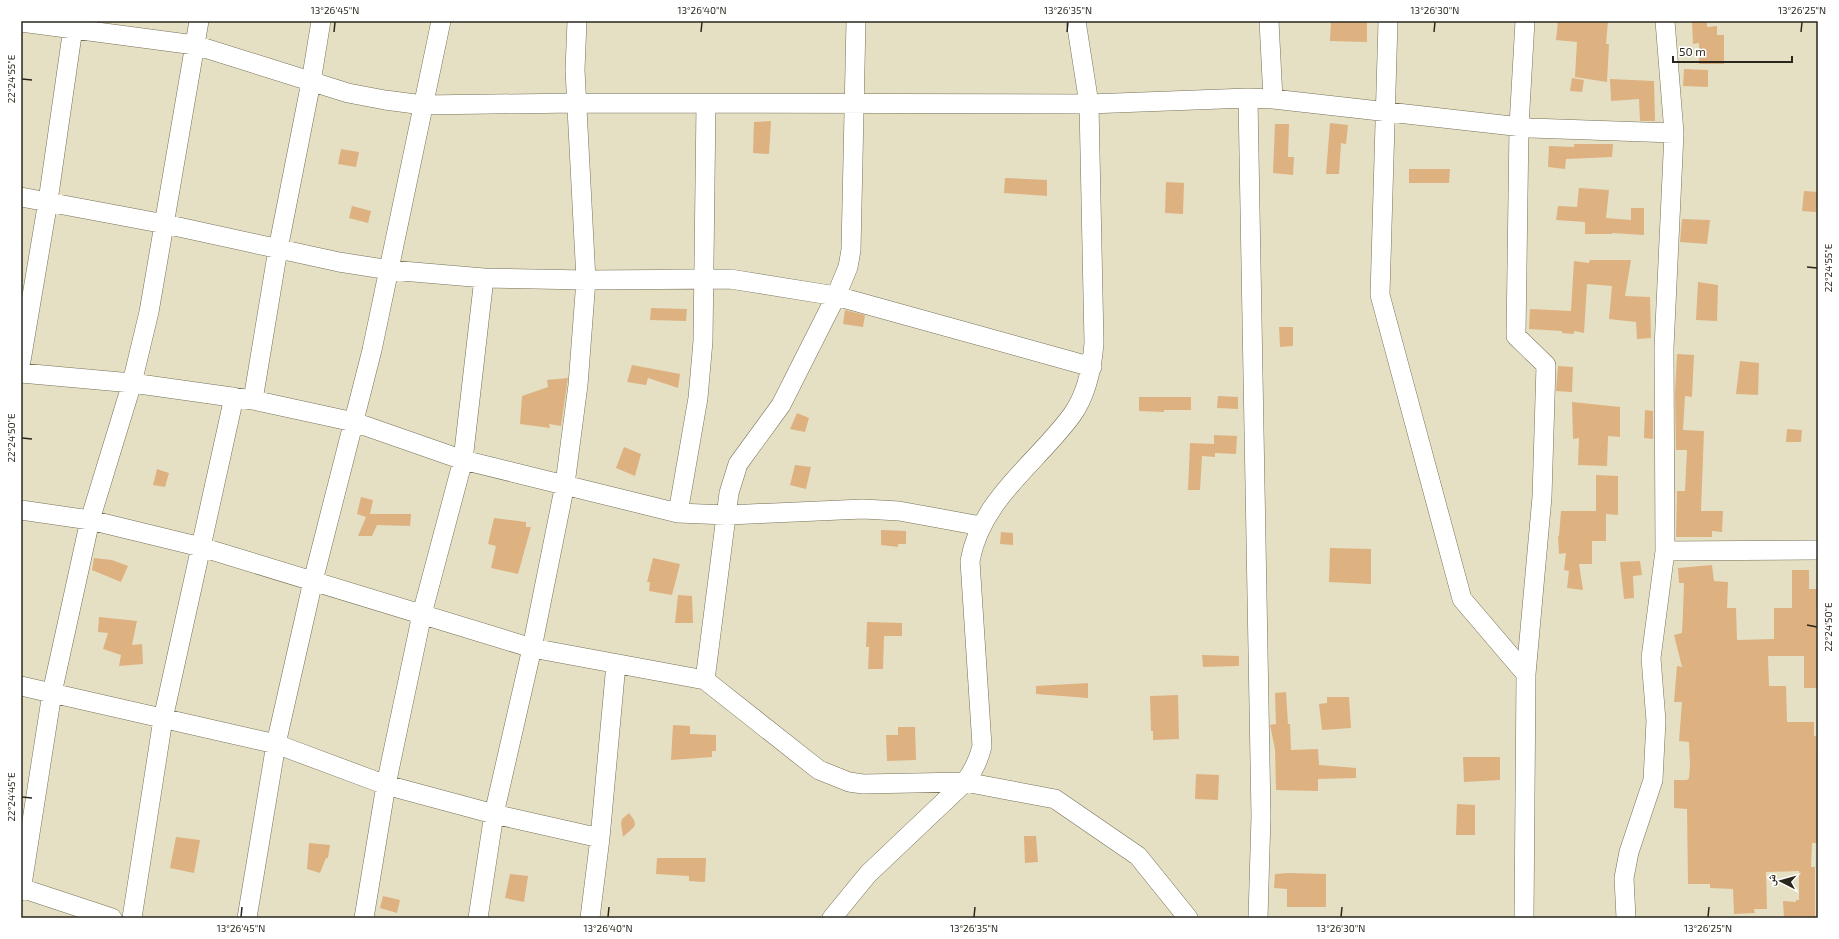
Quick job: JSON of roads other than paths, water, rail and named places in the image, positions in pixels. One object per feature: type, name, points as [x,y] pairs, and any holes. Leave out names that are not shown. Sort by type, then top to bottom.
[{"type":"street","points":[[112,918],[21,889],[52,693],[90,520],[132,384],[149,312],[199,21]]},
{"type":"street","points":[[253,400],[278,249],[311,82],[321,21]]},
{"type":"street","points":[[247,918],[276,744],[313,581],[372,350],[390,270],[440,21]]},
{"type":"street","points":[[478,918],[494,814],[532,648],[565,484],[578,385],[586,280],[577,103],[577,21]]},
{"type":"street","points":[[705,680],[729,493],[738,464],[781,405],[836,296],[848,266],[851,250],[856,21]]},
{"type":"street","points":[[832,918],[868,874],[965,782],[974,771],[982,746],[970,562],[973,544],[981,526],[997,501],[1072,415],[1087,384],[1092,367],[1094,343],[1089,104],[1076,21]]},
{"type":"street","points":[[1270,21],[1273,99]]},
{"type":"street","points":[[1388,21],[1380,295],[1462,599],[1526,674]]},
{"type":"street","points":[[1524,918],[1526,674],[1542,497],[1546,365],[1516,336],[1519,126],[1525,21]]},
{"type":"street","points":[[1626,918],[1624,878],[1629,852],[1653,780],[1656,722],[1651,658],[1665,551],[1664,348],[1674,134],[1666,21]]},
{"type":"street","points":[[21,22],[73,26],[195,46],[348,93],[423,105],[577,103],[1089,104],[1248,98],[1273,99],[1519,126],[1674,134]]},
{"type":"street","points":[[21,361],[48,201],[73,26]]},
{"type":"street","points":[[1248,98],[1261,816],[1258,918]]},
{"type":"street","points":[[678,513],[698,398],[703,341],[705,278],[706,104]]},
{"type":"street","points":[[21,197],[165,224],[339,262],[390,270],[484,278],[586,280],[730,279],[836,296],[1092,367]]},
{"type":"street","points":[[364,918],[386,785],[422,614],[463,460],[484,278]]},
{"type":"street","points":[[21,373],[132,384],[253,400],[354,422],[463,460],[678,513],[727,515],[864,509],[899,511],[981,526]]},
{"type":"street","points":[[132,918],[163,719],[234,397]]},
{"type":"street","points":[[21,510],[90,520],[201,547],[532,648],[705,680],[819,770],[834,777],[863,784],[965,782],[1054,799],[1138,856],[1188,918]]},
{"type":"street","points":[[1665,551],[1818,550]]},
{"type":"street","points":[[590,918],[600,838],[616,664]]},
{"type":"street","points":[[21,686],[276,744],[386,785],[494,814],[600,838]]}]
